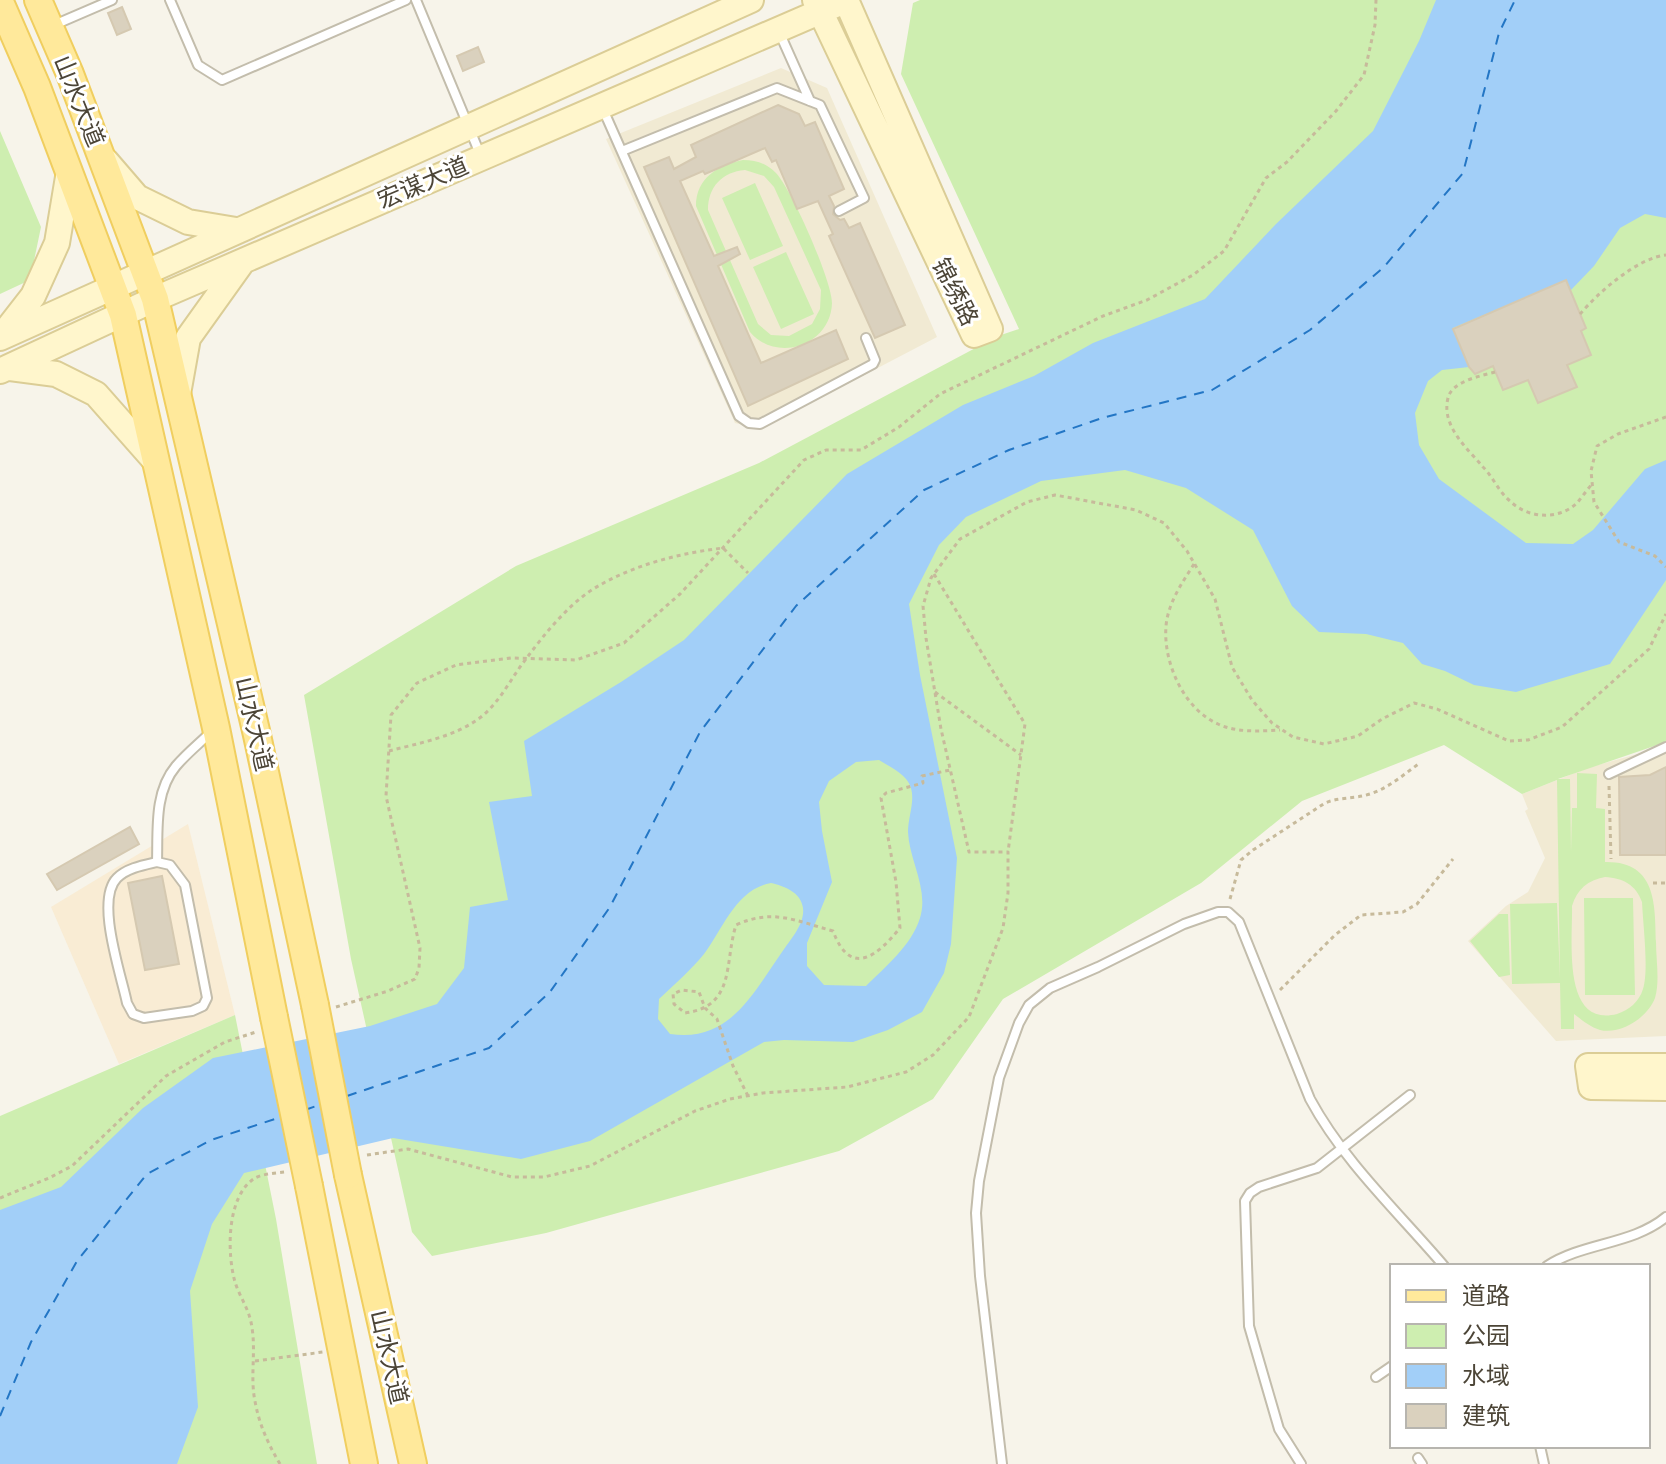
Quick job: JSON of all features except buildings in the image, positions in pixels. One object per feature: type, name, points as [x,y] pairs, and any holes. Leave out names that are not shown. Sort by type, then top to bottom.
[{"type":"main road","name":"山水大道","points":[[38,0],[155,299],[322,1007],[351,1166],[413,1464]]},
{"type":"main road","name":"宏谋大道","points":[[0,338],[751,0]]},
{"type":"main road","name":"宏谋大道","points":[[4,370],[155,299],[779,29],[818,6],[846,0]]},
{"type":"main road","name":"锦绣路","points":[[818,6],[974,335],[990,329],[846,0]]},
{"type":"main road","name":"山水大道","points":[[0,2],[37,87],[123,315],[216,728],[272,1023],[364,1464]]},
{"type":"main road","points":[[100,155],[137,197],[188,222],[236,230]]},
{"type":"main road","points":[[0,338],[33,296],[57,243],[69,171]]},
{"type":"main road","points":[[178,397],[188,338],[244,260]]},
{"type":"main road","points":[[4,370],[56,374],[96,394],[156,462]]},
{"type":"main road","points":[[1666,1066],[1588,1066],[1591,1087],[1666,1088]]},
{"type":"lane","points":[[49,27],[112,0]]},
{"type":"lane","points":[[170,0],[198,65],[222,80],[406,0]]},
{"type":"lane","points":[[416,0],[481,158]]},
{"type":"lane","points":[[779,29],[810,101]]},
{"type":"lane","points":[[622,151],[777,88],[820,105],[864,198],[839,211]]},
{"type":"lane","points":[[602,106],[742,419],[760,424],[873,364],[875,360],[866,338]]},
{"type":"lane","points":[[157,862],[164,784],[175,766],[216,728]]},
{"type":"lane","points":[[1609,774],[1666,747]]},
{"type":"lane","points":[[157,862],[170,865],[185,885],[207,998],[203,1006],[192,1011],[142,1018],[133,1014],[127,1003],[107,899],[116,879],[122,874],[157,862]]},
{"type":"lane","points":[[1002,1464],[980,1276],[976,1213],[979,1181],[999,1078],[1019,1023],[1029,1005],[1050,988],[1193,920],[1210,913],[1228,912],[1242,927],[1310,1099],[1323,1123],[1341,1148],[1442,1264]]},
{"type":"lane","points":[[1301,1464],[1279,1429],[1249,1326],[1245,1201],[1259,1187],[1317,1168],[1410,1095]]},
{"type":"lane","points":[[1551,1264],[1571,1254],[1639,1235],[1666,1217]]},
{"type":"lane","points":[[1376,1377],[1390,1367]]},
{"type":"path","points":[[322,1007],[388,991],[415,979],[419,968],[417,934],[386,796],[391,715],[417,683],[456,665],[527,658],[576,660],[624,643],[680,594],[804,460],[826,450],[861,450],[899,427],[940,394],[1090,322],[1147,300],[1193,275],[1224,251],[1266,178],[1297,152],[1336,111],[1364,75],[1375,25],[1376,0]]},
{"type":"path","points":[[1580,314],[1592,300],[1619,279],[1652,257],[1666,255]]},
{"type":"path","points":[[1495,372],[1455,388],[1448,397],[1449,420],[1457,437],[1510,502],[1533,516],[1560,513],[1575,505],[1592,484]]},
{"type":"path","points":[[1666,417],[1618,434],[1597,446],[1591,471],[1594,502],[1619,542],[1655,556],[1666,567]]},
{"type":"path","points":[[1008,852],[969,852],[935,692],[923,606],[934,574],[960,539],[1027,502],[1055,495],[1136,510],[1164,523],[1215,599],[1232,667],[1252,700],[1272,723],[1293,737],[1324,744],[1358,736],[1382,719],[1414,703],[1437,709],[1509,741],[1528,740],[1562,727],[1649,649],[1666,614]]},
{"type":"path","points":[[723,548],[748,573]]},
{"type":"path","points":[[389,751],[444,737],[480,717],[506,690],[527,658],[570,609],[597,586],[648,564],[691,552],[723,548]]},
{"type":"path","points":[[1194,564],[1176,593],[1166,626],[1171,660],[1180,687],[1194,709],[1219,725],[1253,732],[1283,730]]},
{"type":"path","points":[[351,1166],[408,1149],[512,1177],[544,1177],[590,1166],[695,1111],[730,1099],[847,1087],[906,1072],[933,1055],[969,1017],[1003,928],[1008,893],[1008,852],[1025,724],[934,574]]},
{"type":"path","points":[[935,692],[1021,755]]},
{"type":"path","points":[[1228,912],[1241,860],[1253,850],[1325,803],[1379,791],[1420,763]]},
{"type":"path","points":[[748,1096],[733,1066],[717,1019],[705,1008],[699,992],[682,990],[673,994],[674,1004],[685,1013],[705,1008],[720,994],[727,977],[729,947],[736,925],[756,916],[777,916],[833,931],[837,942],[850,956],[861,959],[881,952],[900,928],[896,882],[881,798],[886,793],[923,783],[922,776],[950,770]]},
{"type":"path","points":[[1609,774],[1611,859]]},
{"type":"path","points":[[1271,998],[1341,930],[1361,915],[1393,914],[1417,904],[1453,859]]},
{"type":"path","points":[[1653,883],[1666,883]]},
{"type":"path","points":[[0,1198],[72,1166],[166,1076],[225,1042],[272,1023]]},
{"type":"path","points":[[280,1464],[265,1437],[254,1399],[255,1361],[250,1313],[235,1282],[229,1246],[234,1212],[242,1192],[255,1177],[303,1177]]},
{"type":"path","points":[[255,1361],[341,1350]]},
{"type":"shaded area","points":[[781,68],[827,88],[937,337],[761,429],[735,423],[606,139]]},
{"type":"shaded area","points":[[1666,742],[1666,1036],[1556,1041],[1468,941],[1506,906],[1528,892],[1545,858],[1525,811],[1528,809],[1522,794]]},
{"type":"shaded area","points":[[188,824],[235,1015],[119,1064],[51,907]]},
{"type":"green space","points":[[920,0],[1666,0],[1666,742],[1558,779],[1570,779],[1571,852],[1572,808],[1577,808],[1577,773],[1597,774],[1596,808],[1605,809],[1605,862],[1635,869],[1650,888],[1656,928],[1658,978],[1655,998],[1640,1018],[1616,1030],[1600,1030],[1574,1014],[1574,1029],[1561,1029],[1560,983],[1512,984],[1510,904],[1557,903],[1560,979],[1557,780],[1522,794],[1444,745],[1302,801],[1201,883],[1003,999],[933,1099],[839,1151],[546,1233],[432,1256],[412,1232],[351,959],[304,695],[516,566],[759,463],[998,336],[1019,329],[901,74],[913,3]],"holes":[[[1599,878],[1612,878],[1632,887],[1642,902],[1645,981],[1639,998],[1629,1008],[1617,1014],[1599,1015],[1586,1008],[1578,994],[1572,958],[1572,906],[1580,890],[1588,883]]]},
{"type":"green space","points":[[0,131],[41,227],[30,280],[0,294]]},
{"type":"green space","points":[[757,161],[776,173],[801,216],[826,276],[832,303],[829,318],[823,330],[801,345],[774,347],[761,342],[750,332],[696,206],[704,180],[717,169],[734,162]],"holes":[[[745,170],[764,176],[774,187],[821,290],[820,309],[812,324],[789,336],[771,335],[758,324],[708,210],[711,194],[723,177]]]},
{"type":"green space","points":[[755,183],[783,246],[750,260],[722,198]]},
{"type":"green space","points":[[786,252],[814,314],[781,329],[753,267]]},
{"type":"green space","points":[[1584,898],[1633,898],[1635,995],[1585,995]]},
{"type":"green space","points":[[1499,914],[1508,914],[1510,975],[1499,977],[1470,941]]},
{"type":"green space","points":[[235,1015],[276,1219],[317,1464],[0,1464],[0,1116]]},
{"type":"water","points":[[1436,0],[1666,0],[1666,218],[1645,214],[1620,228],[1594,266],[1570,291],[1565,281],[1453,328],[1469,367],[1442,370],[1428,381],[1415,413],[1419,445],[1439,479],[1526,543],[1573,544],[1593,530],[1645,469],[1666,460],[1666,580],[1610,664],[1516,692],[1474,685],[1422,664],[1403,643],[1366,634],[1319,632],[1292,606],[1253,530],[1186,488],[1125,470],[1041,481],[966,517],[939,545],[909,604],[957,858],[951,944],[944,973],[922,1012],[888,1030],[853,1042],[764,1042],[590,1141],[521,1159],[393,1138],[244,1173],[212,1224],[190,1291],[198,1407],[177,1464],[0,1464],[0,1210],[61,1187],[143,1108],[213,1058],[370,1026],[437,1004],[464,968],[470,907],[508,900],[489,802],[532,796],[524,741],[684,640],[847,474],[963,405],[1034,376],[1093,343],[1205,299],[1276,224],[1373,131],[1419,41]],"holes":[[[879,760],[902,775],[911,788],[908,832],[922,896],[920,918],[904,947],[866,986],[824,985],[807,966],[807,943],[832,882],[819,802],[829,781],[856,762]],[[771,883],[791,891],[802,902],[802,920],[793,937],[738,1012],[709,1031],[691,1035],[670,1034],[658,1019],[659,999],[704,954],[739,902],[748,893]]]},
{"type":"ferry route","points":[[347,1096],[489,1048],[550,992],[610,907],[700,732],[796,606],[924,490],[1009,450],[1102,418],[1212,390],[1310,330],[1384,267],[1463,173],[1499,33],[1515,0]]},
{"type":"ferry route","points":[[305,1110],[322,1104]]},
{"type":"ferry route","points":[[0,1416],[31,1342],[77,1261],[147,1174],[211,1140],[284,1116]]}]
